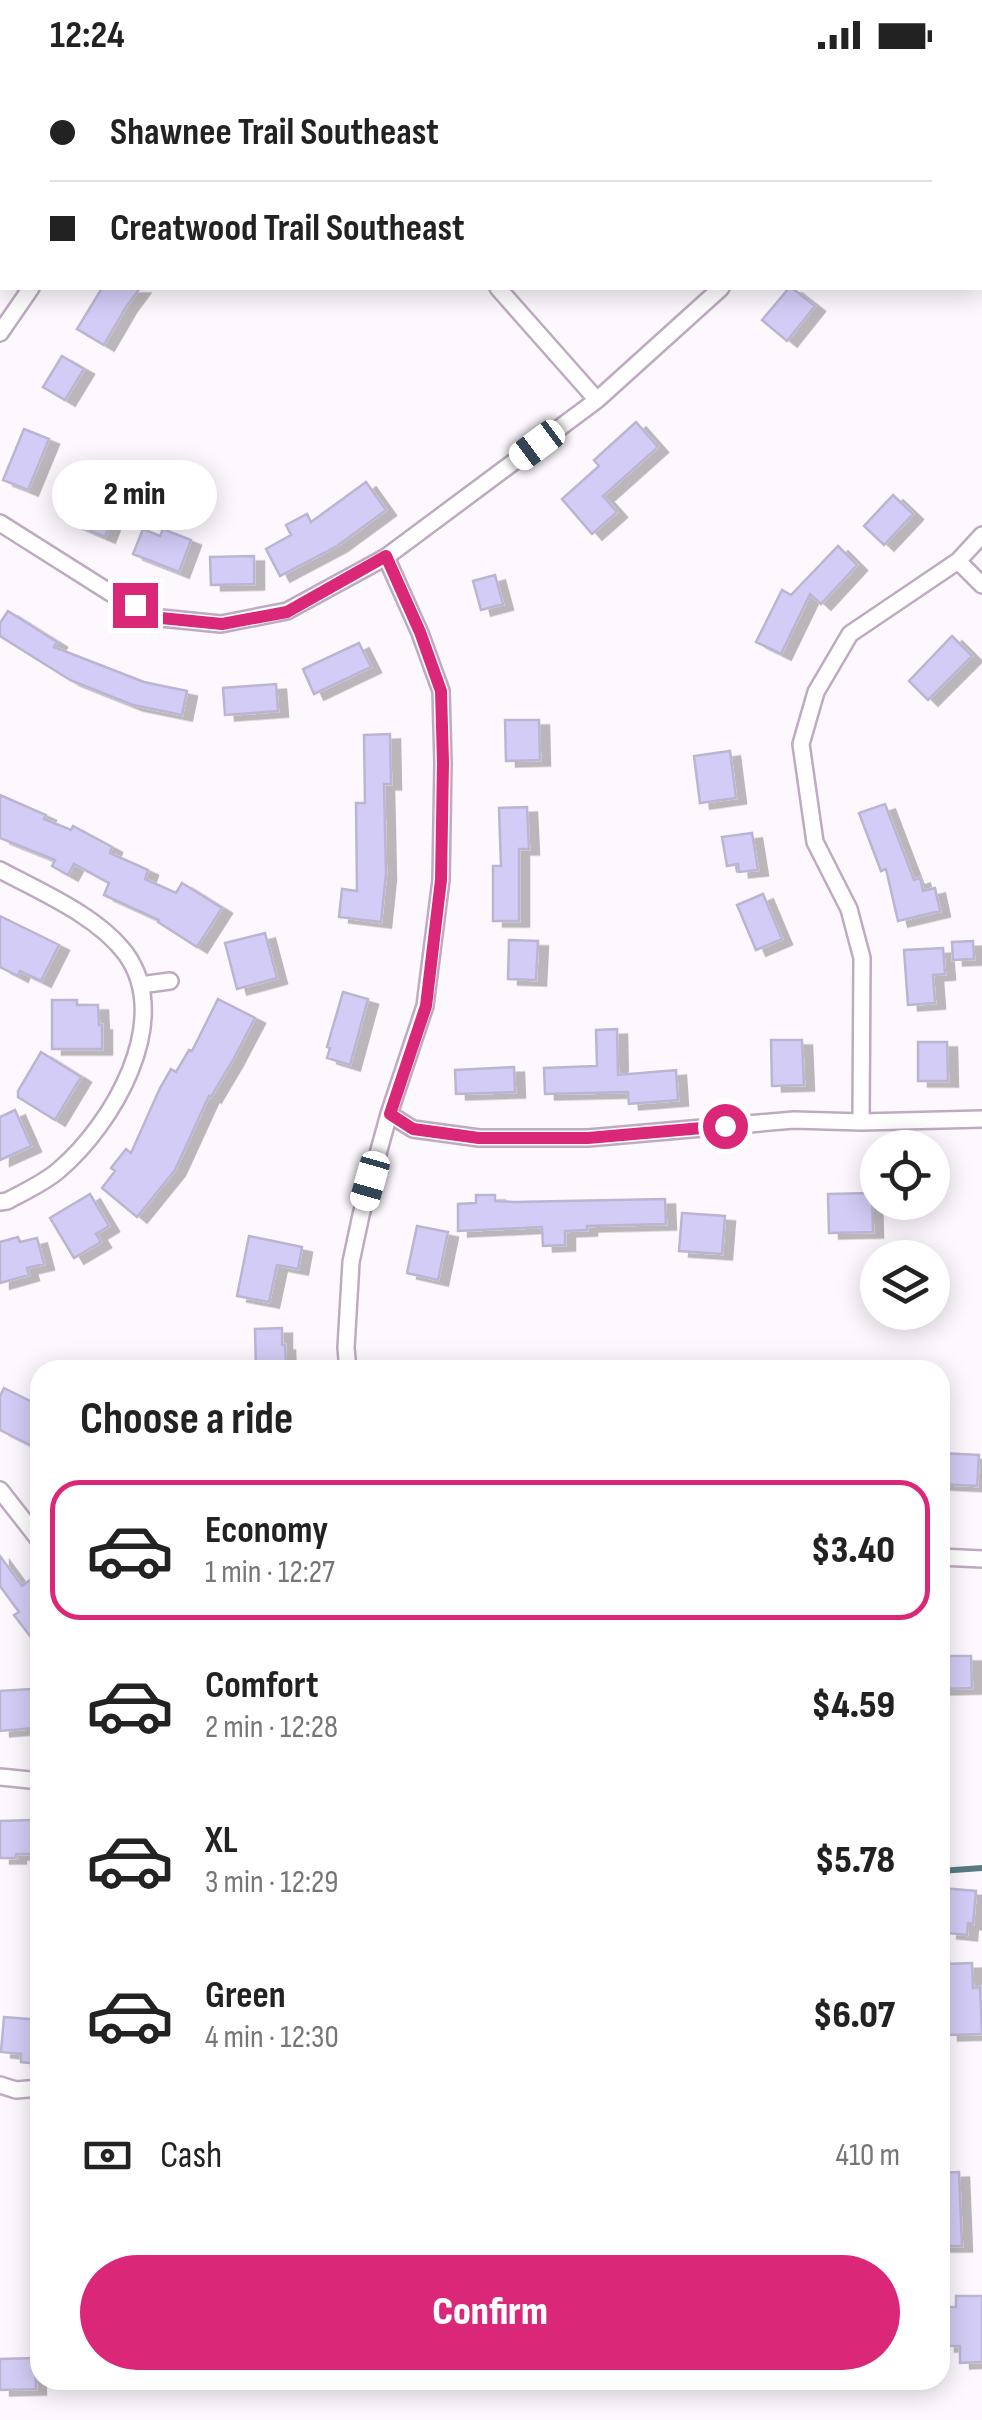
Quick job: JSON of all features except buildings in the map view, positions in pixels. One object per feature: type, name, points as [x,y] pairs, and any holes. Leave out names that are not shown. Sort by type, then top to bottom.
[{"type":"street","points":[[0,334],[30,290]]},
{"type":"street","points":[[500,290],[598,400]]},
{"type":"street","points":[[0,523],[108,592],[161,618],[222,624],[287,612],[386,556],[598,400],[719,290]]},
{"type":"street","points":[[861,1122],[862,958],[849,910],[815,842],[801,744],[816,692],[850,634],[958,562],[982,535]]},
{"type":"street","points":[[347,1360],[351,1262],[390,1114],[426,1006],[441,880],[441,691],[386,556]]},
{"type":"street","points":[[958,562],[982,585]]},
{"type":"street","points":[[0,870],[107,932],[128,957],[140,985],[142,1014],[139,1046],[131,1070],[107,1115],[57,1172],[0,1202]]},
{"type":"street","points":[[140,985],[170,981]]},
{"type":"street","points":[[390,1114],[413,1129],[479,1138],[588,1138],[794,1120],[982,1119]]},
{"type":"street","points":[[0,1490],[30,1528]]},
{"type":"street","points":[[950,1557],[982,1559]]},
{"type":"street","points":[[0,1777],[30,1780]]},
{"type":"street","points":[[0,2084],[16,2090],[30,2089]]},
{"type":"waterway","points":[[950,1870],[982,1868]]},
{"type":"route","points":[[135,605],[161,618],[222,624],[287,612],[386,556],[441,691],[443,763],[441,880],[426,1006],[390,1114],[413,1129],[479,1138],[588,1138],[725,1126]]}]
